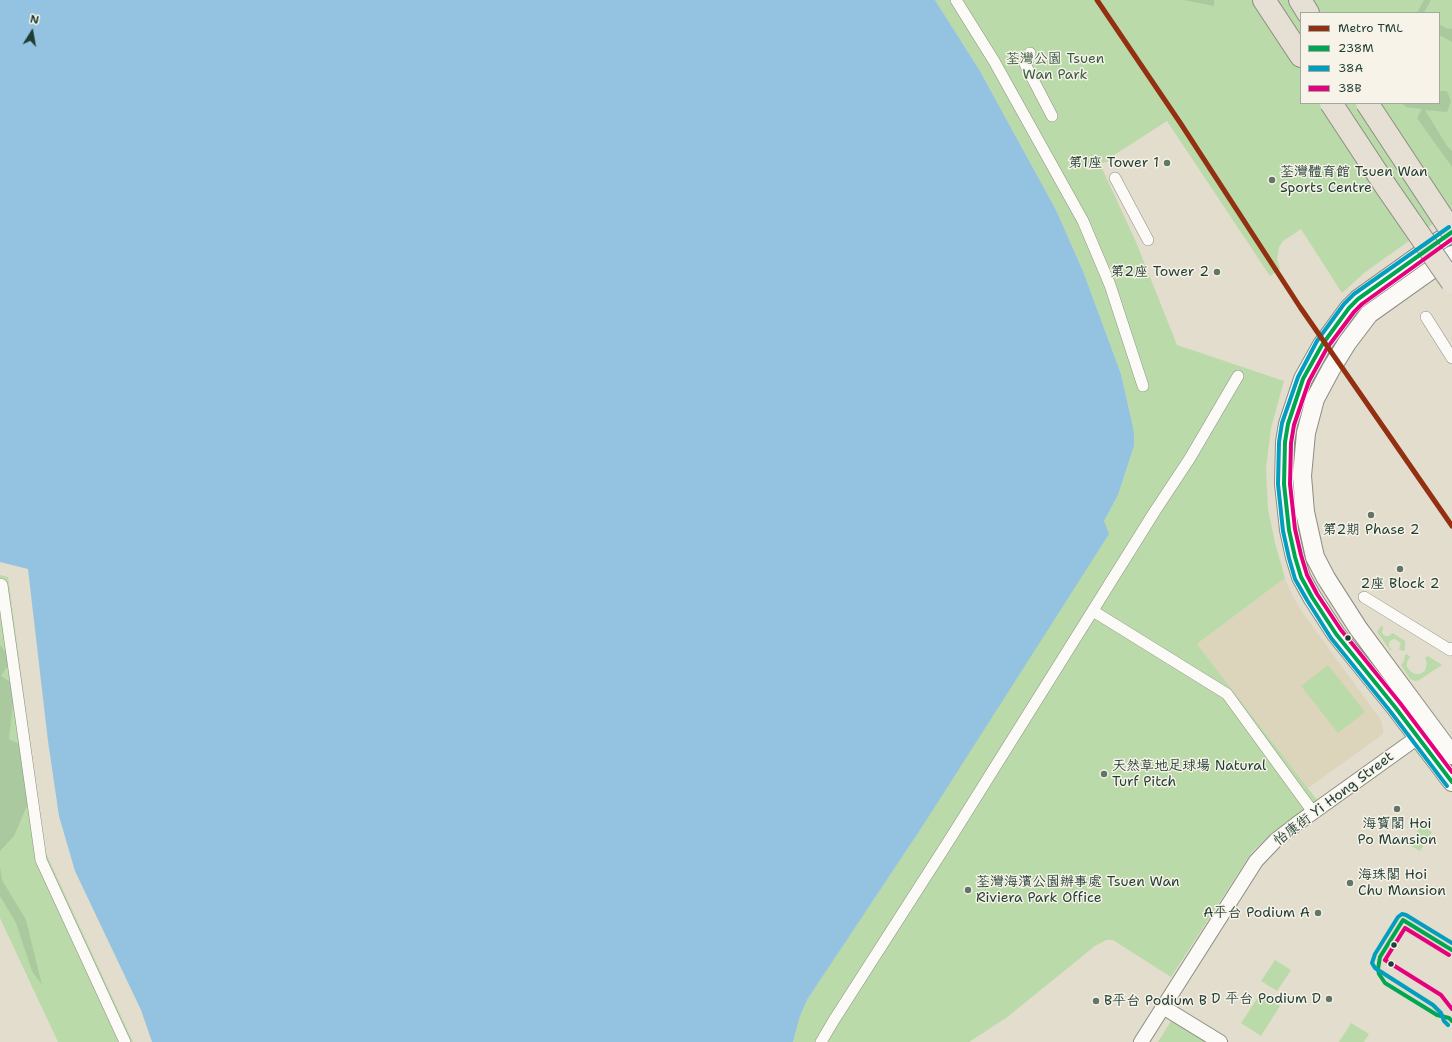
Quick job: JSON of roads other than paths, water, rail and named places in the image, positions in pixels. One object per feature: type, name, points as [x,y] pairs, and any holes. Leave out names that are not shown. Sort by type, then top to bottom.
[{"type":"highway","points":[[1264,0],[1300,54]]},
{"type":"highway","points":[[1300,0],[1307,12]]},
{"type":"highway","points":[[1332,104],[1452,282]]},
{"type":"highway","points":[[1368,104],[1452,232]]},
{"type":"street","points":[[956,0],[999,71],[1083,221],[1110,285],[1143,386]]},
{"type":"street","points":[[1030,53],[1025,64],[1052,116]]},
{"type":"street","points":[[1115,178],[1148,240]]},
{"type":"street","points":[[1452,232],[1358,299],[1349,308],[1322,345],[1303,379],[1293,406],[1285,442],[1284,484],[1289,530],[1301,577],[1321,613],[1336,634],[1425,732],[1452,755]]},
{"type":"street","points":[[1452,255],[1369,314],[1347,344],[1331,369],[1315,399],[1306,433],[1302,476],[1305,512],[1315,557],[1340,601],[1425,732],[1452,782]]},
{"type":"street","points":[[1426,318],[1452,358]]},
{"type":"street","points":[[821,1042],[920,887],[1155,511],[1190,458],[1238,376]]},
{"type":"street","points":[[0,584],[2,585],[41,860],[125,1042]]},
{"type":"street","points":[[1364,597],[1450,650],[1452,648]]},
{"type":"street","points":[[1093,611],[1227,694],[1313,812]]},
{"type":"street","name":"怡康街 Yi Hong Street","points":[[1141,1042],[1256,861],[1276,840],[1425,732]]},
{"type":"street","points":[[1163,1007],[1220,1042]]},
{"type":"water","points":[[0,0],[935,0],[980,71],[1056,210],[1083,271],[1121,374],[1134,434],[1134,446],[1118,495],[1104,521],[1109,534],[922,827],[807,1000],[800,1016],[793,1042],[152,1042],[141,1010],[75,871],[59,816],[48,741],[28,569],[0,562]]},
{"type":"metro line","name":"TML","points":[[1097,0],[1181,124],[1300,307],[1452,526]]},
{"type":"place","name":"第1座 Tower 1","points":[[1167,163]]},
{"type":"place","name":"荃灣體育館 Tsuen Wan Sports Centre","points":[[1272,180]]},
{"type":"place","name":"第2座 Tower 2","points":[[1217,272]]},
{"type":"place","name":"第2期 Phase 2","points":[[1371,515]]},
{"type":"place","name":"2座 Block 2","points":[[1400,569]]},
{"type":"place","name":"天然草地足球場 Natural Turf Pitch","points":[[1104,774]]},
{"type":"place","name":"海寶閣 Hoi Po Mansion","points":[[1397,809]]},
{"type":"place","name":"海珠閣 Hoi Chu Mansion","points":[[1350,883]]},
{"type":"place","name":"荃灣海濱公園辦事處 Tsuen Wan Riviera Park Office","points":[[968,890]]},
{"type":"place","name":"A平台 Podium A","points":[[1318,913]]},
{"type":"place","name":"D 平台 Podium D","points":[[1329,999]]},
{"type":"place","name":"B平台 Podium B","points":[[1096,1001]]},
{"type":"park label","name":"荃灣公園 Tsuen Wan Park","points":[[1055,68]]}]
